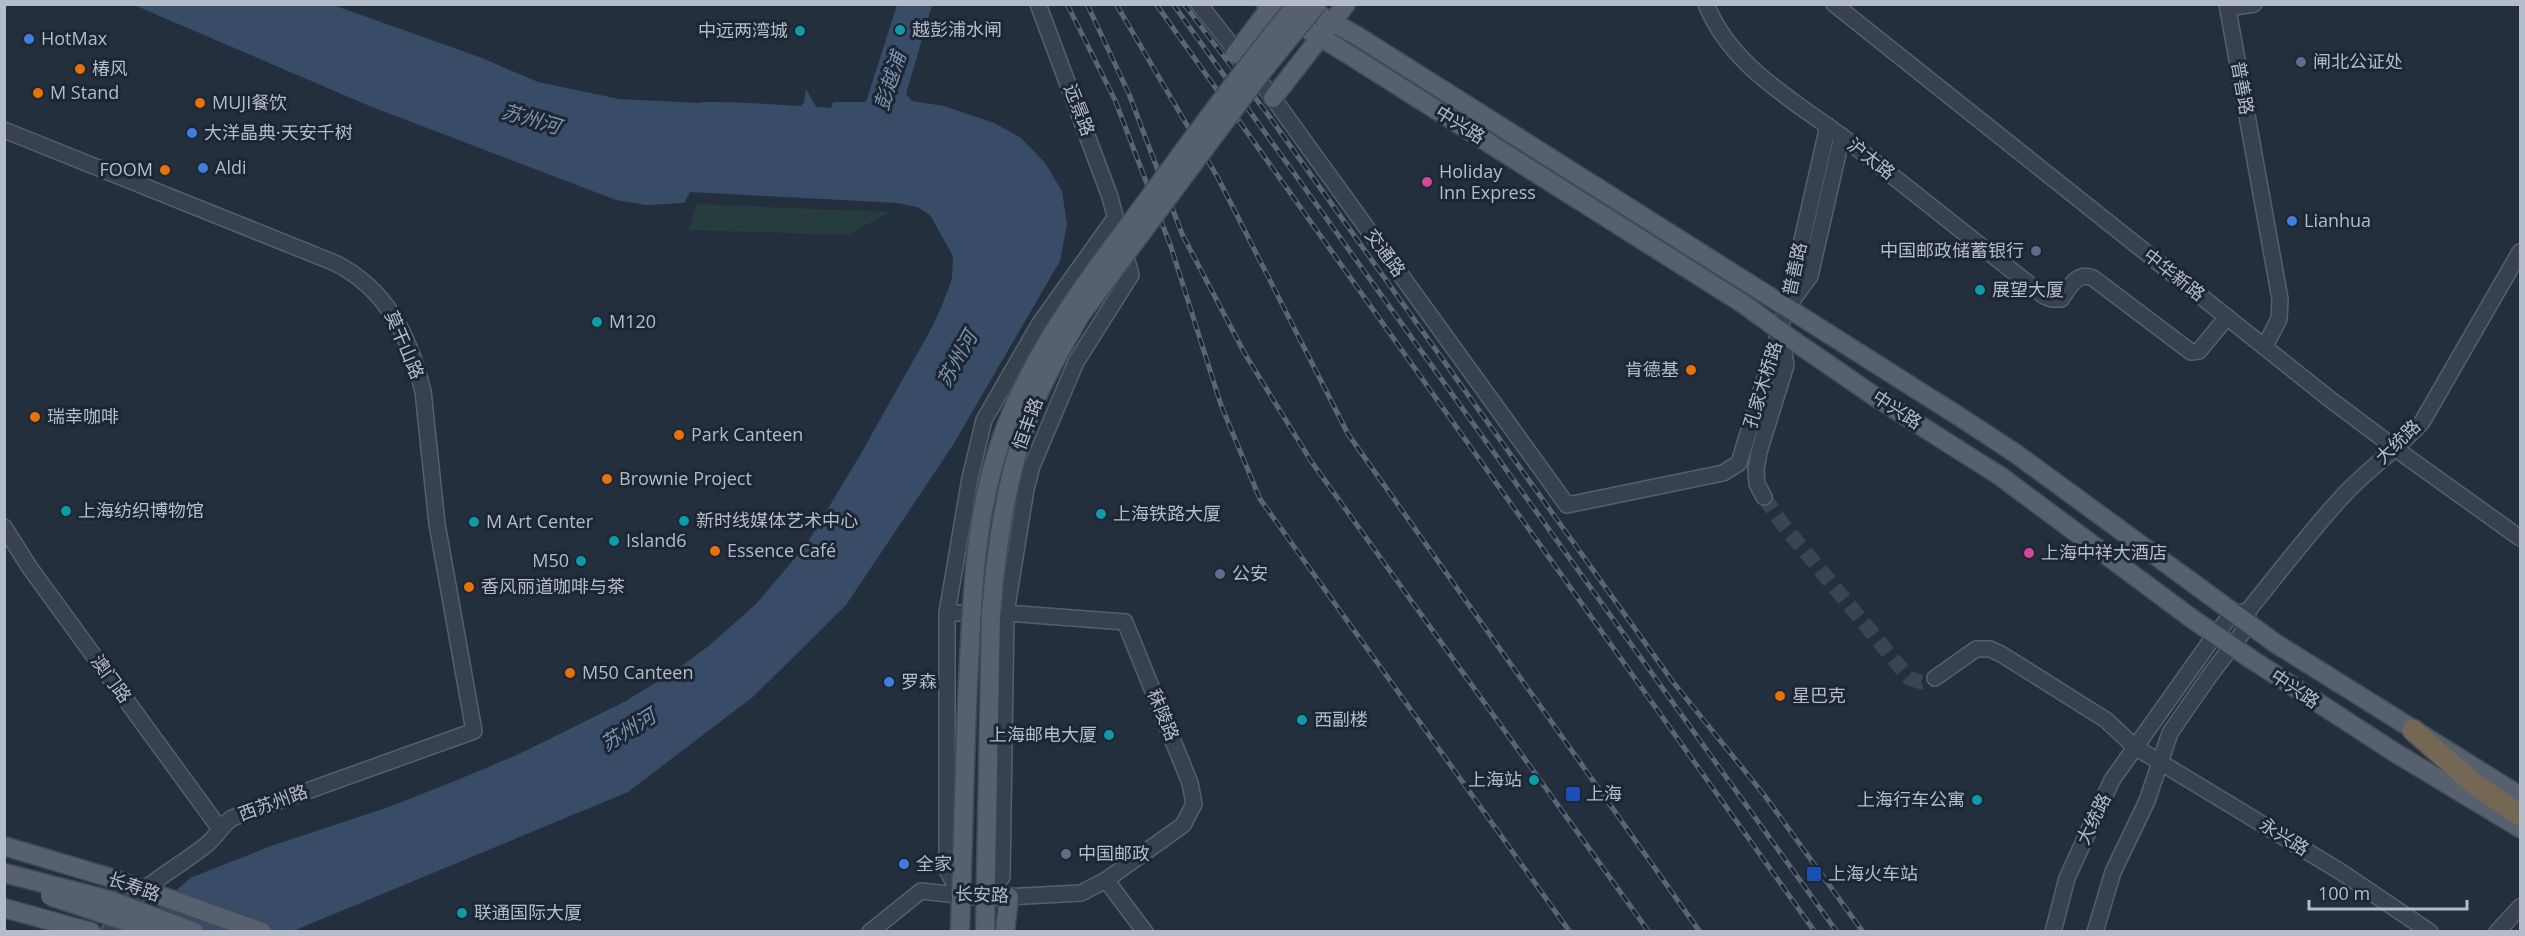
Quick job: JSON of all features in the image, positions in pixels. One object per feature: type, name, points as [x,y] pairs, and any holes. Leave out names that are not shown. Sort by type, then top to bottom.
[{"type":"highway","points":[[2413,730],[2474,783],[2520,815]]},
{"type":"main road","name":"中兴路","points":[[1299,4],[1326,30],[1745,305],[1868,391],[2000,476],[2232,646],[2333,714],[2520,828]]},
{"type":"main road","name":"恒丰路","points":[[960,932],[968,671],[976,556],[987,490],[1003,434],[1026,379],[1069,305],[1249,62],[1299,4]]},
{"type":"main road","name":"恒丰路","points":[[985,932],[993,589],[1012,469],[1030,415],[1060,350],[1081,314],[1261,73],[1317,4]]},
{"type":"main road","points":[[1273,98],[1346,4]]},
{"type":"main road","points":[[1235,54],[1270,6]]},
{"type":"main road","name":"中兴路","points":[[1270,6],[1326,30],[1787,306],[2014,453],[2243,616],[2413,730],[2520,796]]},
{"type":"main road","name":"长寿路","points":[[4,846],[108,878],[262,932]]},
{"type":"main road","name":"长寿路","points":[[4,873],[109,900],[194,932]]},
{"type":"main road","name":"长寿路","points":[[4,885],[52,897],[158,932]]},
{"type":"main road","points":[[1005,932],[1009,897]]},
{"type":"main road","points":[[4,908],[91,932]]},
{"type":"street","name":"远景路","points":[[985,898],[1002,877],[1006,613],[1017,538],[1032,466],[1076,362],[1131,275],[1084,125],[1038,4]]},
{"type":"street","name":"交通路","points":[[1199,4],[1235,54],[1273,98],[1567,505],[1723,474],[1739,463]]},
{"type":"street","name":"沪太路","points":[[1706,4],[1720,32],[1737,54],[1759,75],[1842,136],[2044,296],[2061,299],[2079,276],[2085,275],[2093,278],[2191,352],[2199,351],[2227,317]]},
{"type":"street","name":"中华新路","points":[[1834,4],[2395,449],[2520,538]]},
{"type":"street","points":[[2228,6],[2254,4]]},
{"type":"street","name":"普善路","points":[[2228,6],[2280,299],[2279,319],[2265,346]]},
{"type":"street","name":"普善路","points":[[1787,306],[1828,126]]},
{"type":"street","name":"莫干山路","points":[[4,130],[335,263],[358,276],[384,301],[397,322],[423,391],[437,524],[474,731]]},
{"type":"street","name":"普善路","points":[[1787,306],[1810,276],[1842,136]]},
{"type":"street","points":[[961,896],[947,870],[947,614],[970,478],[984,420],[1040,323],[1115,218]]},
{"type":"street","name":"大统路","points":[[2053,932],[2061,896],[2080,847],[2112,780],[2215,634],[2243,616],[2341,498],[2421,422],[2520,252]]},
{"type":"street","name":"孔家木桥路","points":[[1739,463],[1787,306]]},
{"type":"street","points":[[1764,497],[1757,484],[1755,470],[1786,365],[1780,330]]},
{"type":"street","name":"澳门路","points":[[4,526],[30,568],[220,829]]},
{"type":"street","name":"秣陵路","points":[[947,614],[1006,613],[1125,621],[1190,783],[1194,804],[1183,825],[1106,880]]},
{"type":"street","name":"大统路","points":[[2095,932],[2113,873],[2147,801],[2170,733],[2232,646],[2243,616]]},
{"type":"street","name":"永兴路","points":[[1935,678],[1976,648],[1990,649],[2106,720],[2135,747],[2341,872],[2430,932]]},
{"type":"street","name":"西苏州路","points":[[109,932],[124,909],[144,888],[203,847],[239,814],[474,731]]},
{"type":"street","points":[[1106,880],[1145,932]]},
{"type":"street","name":"长安路","points":[[870,932],[921,891],[985,898],[1081,893],[1106,880]]},
{"type":"street","points":[[2497,932],[2520,907]]},
{"type":"green space","points":[[697,204],[890,212],[848,235],[688,230]]},
{"type":"water","points":[[134,5],[333,5],[482,58],[538,82],[619,99],[801,106],[806,89],[816,107],[831,108],[833,102],[866,102],[897,5],[932,5],[906,94],[912,101],[944,106],[994,123],[1021,138],[1045,163],[1062,191],[1067,224],[1060,261],[953,445],[846,605],[754,696],[628,792],[293,931],[131,932],[190,878],[271,846],[386,808],[519,754],[624,702],[675,671],[710,645],[757,603],[806,545],[930,331],[952,279],[953,256],[930,215],[917,207],[897,203],[690,192],[684,203],[646,205],[616,200],[372,107]]},
{"type":"tunnel","points":[[1764,497],[1781,522],[1909,678],[1921,682],[1935,678]]},
{"type":"railway","points":[[1067,4],[1115,100],[1171,247],[1221,405],[1260,499],[1570,932]]},
{"type":"railway","points":[[1087,4],[1129,94],[1182,234],[1245,354],[1311,461],[1649,932]]},
{"type":"railway","points":[[1116,4],[1218,178],[1348,434],[1700,932]]},
{"type":"railway","points":[[1156,4],[1815,932]]},
{"type":"railway","points":[[1173,4],[1837,932]]},
{"type":"railway","points":[[1184,4],[1266,112],[1673,682],[1765,796],[1863,932]]},
{"type":"place","name":"越彭浦水闸","points":[[900,30]]},
{"type":"place","name":"中远两湾城","points":[[800,31]]},
{"type":"place","name":"HotMax","points":[[29,39]]},
{"type":"place","name":"闸北公证处","points":[[2301,62]]},
{"type":"place","name":"椿风","points":[[80,69]]},
{"type":"place","name":"M Stand","points":[[38,93]]},
{"type":"place","name":"MUJI餐饮","points":[[200,103]]},
{"type":"place","name":"大洋晶典·天安千树","points":[[192,133]]},
{"type":"place","name":"Aldi","points":[[203,168]]},
{"type":"place","name":"FOOM","points":[[165,170]]},
{"type":"place","name":"Holiday Inn Express","points":[[1427,182]]},
{"type":"place","name":"Lianhua","points":[[2292,221]]},
{"type":"place","name":"中国邮政储蓄银行","points":[[2036,251]]},
{"type":"place","name":"展望大厦","points":[[1980,290]]},
{"type":"place","name":"M120","points":[[597,322]]},
{"type":"place","name":"肯德基","points":[[1691,370]]},
{"type":"place","name":"瑞幸咖啡","points":[[35,417]]},
{"type":"place","name":"Park Canteen","points":[[679,435]]},
{"type":"place","name":"Brownie Project","points":[[607,479]]},
{"type":"place","name":"上海纺织博物馆","points":[[66,511]]},
{"type":"place","name":"上海铁路大厦","points":[[1101,514]]},
{"type":"place","name":"新时线媒体艺术中心","points":[[684,521]]},
{"type":"place","name":"M Art Center","points":[[474,522]]},
{"type":"place","name":"Island6","points":[[614,541]]},
{"type":"place","name":"Essence Café","points":[[715,551]]},
{"type":"place","name":"上海中祥大酒店","points":[[2029,553]]},
{"type":"place","name":"M50","points":[[581,561]]},
{"type":"place","name":"公安","points":[[1220,574]]},
{"type":"place","name":"香风丽道咖啡与茶","points":[[469,587]]},
{"type":"place","name":"M50 Canteen","points":[[570,673]]},
{"type":"place","name":"罗森","points":[[889,682]]},
{"type":"place","name":"星巴克","points":[[1780,696]]},
{"type":"place","name":"西副楼","points":[[1302,720]]},
{"type":"place","name":"上海邮电大厦","points":[[1109,735]]},
{"type":"place","name":"上海站","points":[[1534,780]]},
{"type":"place","name":"上海","points":[[1573,794]]},
{"type":"place","name":"上海行车公寓","points":[[1977,800]]},
{"type":"place","name":"中国邮政","points":[[1066,854]]},
{"type":"place","name":"全家","points":[[904,864]]},
{"type":"place","name":"上海火车站","points":[[1814,874]]},
{"type":"place","name":"联通国际大厦","points":[[462,913]]},
{"type":"water label","name":"彭越浦","points":[[890,81]]},
{"type":"water label","name":"苏州河","points":[[531,119]]},
{"type":"water label","name":"苏州河","points":[[957,359]]},
{"type":"water label","name":"苏州河","points":[[628,730]]}]
